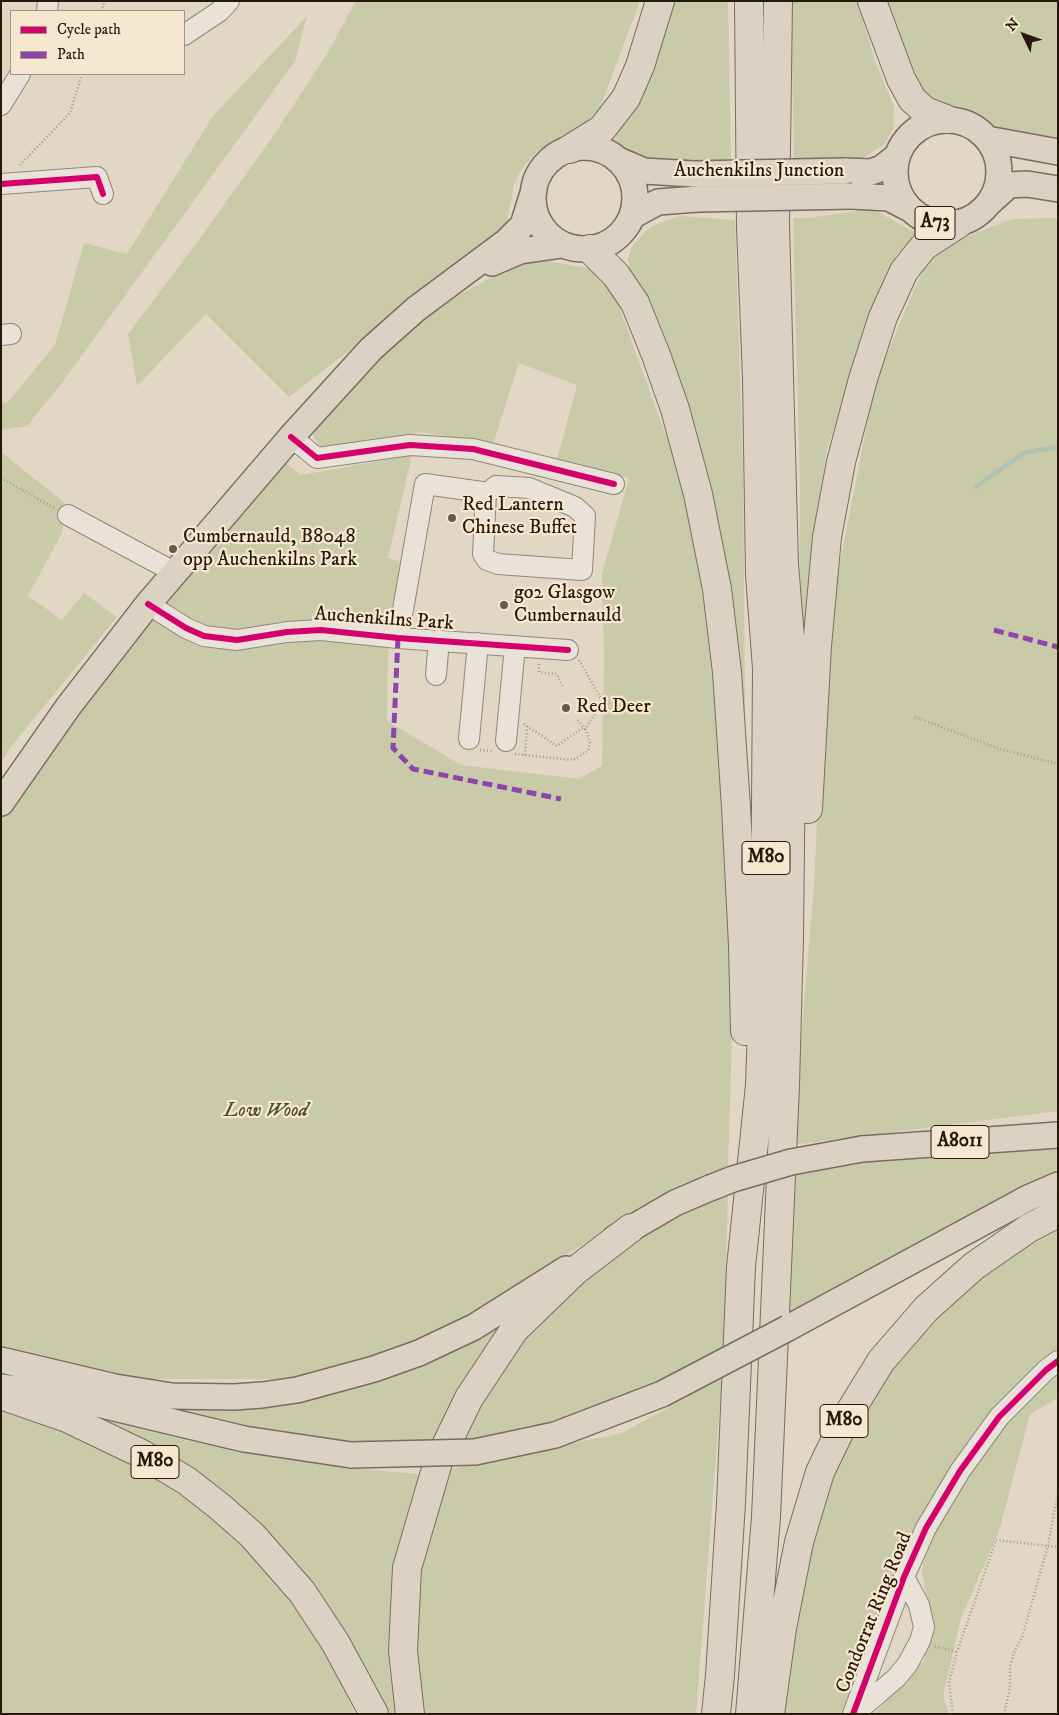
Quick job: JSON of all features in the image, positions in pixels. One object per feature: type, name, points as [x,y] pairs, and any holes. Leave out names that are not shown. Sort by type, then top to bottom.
[{"type":"highway","points":[[570,149],[602,129],[626,98],[640,66],[660,1]]},
{"type":"highway","name":"M80","points":[[716,1714],[731,1512],[741,1267],[760,1085],[765,942],[767,669],[760,575],[757,378],[751,228],[749,1]]},
{"type":"highway","name":"M80","points":[[750,1714],[766,1517],[786,1085],[791,830],[792,663],[784,564],[775,224],[778,1]]},
{"type":"highway","points":[[872,1],[901,80],[912,99],[925,111],[946,120]]},
{"type":"highway","points":[[786,1085],[810,785],[817,646],[827,537],[841,462],[863,379],[884,317],[904,271],[924,246],[958,224]]},
{"type":"highway","points":[[590,249],[616,275],[635,304],[676,409],[695,485],[717,589],[727,672],[743,944],[746,1078],[741,1267]]},
{"type":"highway","name":"M80","points":[[770,1714],[782,1628],[799,1542],[820,1472],[846,1418],[881,1361],[926,1309],[974,1266],[1030,1228],[1058,1213]]},
{"type":"highway","points":[[410,1714],[403,1651],[407,1568],[438,1462],[470,1398],[514,1330],[576,1270],[631,1228]]},
{"type":"highway","name":"M80","points":[[1,1395],[67,1418],[142,1454],[187,1480],[219,1506],[252,1535],[302,1592],[335,1642],[374,1714]]},
{"type":"main road","name":"Auchenkilns Junction","points":[[570,149],[587,147],[604,151],[618,160],[644,171],[694,174],[871,172],[882,168],[897,156],[901,146],[916,130],[925,124],[946,120],[969,125],[979,131],[987,139],[995,153],[999,168],[996,190],[990,202]]},
{"type":"main road","points":[[987,139],[1058,152]]},
{"type":"main road","points":[[1,803],[68,707],[148,604],[291,437],[371,349],[416,309],[464,275],[506,242],[523,225],[538,176],[546,164],[557,155],[570,149]]},
{"type":"main road","name":"A73","points":[[897,156],[895,178],[897,189],[908,208]]},
{"type":"main road","name":"Auchenkilns Junction","points":[[464,275],[520,251],[562,245],[576,249],[590,249],[604,246],[616,238],[625,229],[632,216],[635,201],[634,186],[628,172],[618,160]]},
{"type":"main road","name":"A73","points":[[958,224],[982,212],[1008,186],[1027,184],[1058,189]]},
{"type":"main road","points":[[534,190],[534,206],[539,222],[549,235],[562,245]]},
{"type":"main road","name":"Auchenkilns Junction","points":[[632,216],[658,202],[698,199],[852,196],[889,198],[926,220],[947,225],[958,224]]},
{"type":"main road","points":[[950,1142],[1058,1125]]},
{"type":"main road","name":"A8011","points":[[631,1228],[675,1203],[733,1178],[791,1162],[862,1149],[1058,1135]]},
{"type":"main road","points":[[1,1386],[60,1395],[244,1439],[351,1455],[475,1452],[555,1435],[662,1394],[1028,1198],[1058,1185]]},
{"type":"main road","points":[[1,1360],[115,1387],[172,1396],[234,1397],[297,1390],[420,1353],[452,1338],[508,1307],[631,1228]]},
{"type":"street","points":[[185,35],[220,11],[229,1]]},
{"type":"street","points":[[1,104],[19,75]]},
{"type":"street","points":[[1,184],[97,177],[104,194]]},
{"type":"street","points":[[291,437],[317,458],[410,445],[473,449],[614,484]]},
{"type":"street","name":"Auchenkilns Park","points":[[398,638],[425,484],[484,493]]},
{"type":"street","points":[[496,486],[529,488],[575,507],[586,516],[582,570],[498,564],[487,560],[483,554],[484,493],[496,486]]},
{"type":"street","points":[[68,515],[174,572]]},
{"type":"street","name":"Auchenkilns Park","points":[[148,604],[186,628],[204,636],[236,640],[287,632],[321,630],[398,638],[568,650]]},
{"type":"street","points":[[436,675],[439,640]]},
{"type":"street","points":[[469,739],[478,643]]},
{"type":"street","points":[[503,748],[509,712],[515,646]]},
{"type":"street","name":"Condorrat Ring Road","points":[[853,1714],[904,1577],[926,1528],[960,1471],[998,1417],[1058,1361]]},
{"type":"street","points":[[853,1714],[896,1678],[908,1665],[920,1641],[924,1627],[919,1605],[904,1577]]},
{"type":"path","points":[[15,166],[22,164],[70,113],[82,75]]},
{"type":"path","points":[[1,478],[68,515]]},
{"type":"path","points":[[540,648],[539,672],[557,674],[563,688]]},
{"type":"path","points":[[509,712],[557,746],[585,728],[603,702],[574,651],[568,650]]},
{"type":"path","points":[[915,717],[997,748],[1058,764]]},
{"type":"path","points":[[469,739],[467,748],[503,748],[526,755],[573,760],[588,751],[590,743],[585,728],[578,720]]},
{"type":"path","points":[[526,755],[527,726]]},
{"type":"path","points":[[1004,1714],[1010,1688],[1010,1666],[1015,1650],[1022,1638],[1048,1545],[1058,1492]]},
{"type":"path","points":[[953,1714],[949,1682],[957,1652],[996,1540],[1058,1547]]},
{"type":"path","points":[[920,1641],[957,1652]]},
{"type":"green space","points":[[356,1],[640,1],[600,108],[578,130],[537,151],[521,170],[514,185],[506,227],[473,255],[289,397],[206,314],[137,386],[128,334],[272,138],[327,54]]},
{"type":"green space","points":[[668,1],[728,1],[731,164],[635,160],[619,147],[615,139],[618,127]]},
{"type":"green space","points":[[791,1],[857,1],[876,64],[894,106],[893,129],[884,144],[856,161],[794,164]]},
{"type":"green space","points":[[879,1],[1058,1],[1058,144],[1026,138],[927,99],[910,85]]},
{"type":"green space","points":[[307,16],[295,61],[61,384],[27,426],[1,430],[1,402],[7,403],[55,345],[84,243],[127,254],[213,116]]},
{"type":"green space","points":[[872,209],[918,234],[898,253],[880,286],[827,450],[812,541],[803,665],[799,666],[800,491],[793,218],[808,218]]},
{"type":"green space","points":[[679,216],[735,220],[743,473],[746,814],[729,649],[659,337],[630,270],[628,259],[632,246],[650,227]]},
{"type":"green space","points":[[1053,218],[1058,220],[1058,1111],[792,1145],[814,886],[826,634],[875,383],[927,262],[957,240],[1012,219]]},
{"type":"green space","name":"Low Wood","points":[[534,259],[588,268],[606,279],[618,304],[678,469],[708,620],[724,788],[732,1038],[728,1166],[645,1205],[476,1312],[398,1353],[285,1379],[145,1379],[1,1351],[1,819],[80,703],[125,649],[138,639],[162,604],[283,461],[301,475],[412,455],[388,558],[400,561],[388,656],[387,721],[461,765],[579,779],[602,766],[604,661],[602,574],[629,478],[557,459],[577,385],[519,363],[493,444],[420,432],[348,448],[324,448],[319,445],[313,436],[321,418],[371,360],[435,309],[495,275]]},
{"type":"green space","points":[[1,452],[65,503],[62,533],[28,596],[62,620],[84,593],[117,617],[10,748],[1,763]]},
{"type":"green space","points":[[1058,1143],[1058,1173],[1035,1181],[847,1280],[782,1319],[792,1175],[903,1154]]},
{"type":"green space","points":[[728,1193],[724,1346],[628,1398],[539,1430],[459,1442],[491,1379],[536,1318],[635,1235],[705,1200]]},
{"type":"green space","points":[[1058,1224],[1058,1355],[925,1513],[882,1599],[844,1714],[777,1714],[797,1574],[841,1442],[901,1348],[963,1284]]},
{"type":"green space","points":[[521,1311],[477,1358],[434,1444],[367,1447],[295,1438],[146,1406],[358,1385],[422,1367]]},
{"type":"green space","points":[[1058,1374],[1058,1398],[1030,1414],[999,1531],[961,1618],[943,1696],[949,1714],[874,1714],[924,1661],[931,1631],[928,1599],[922,1574],[923,1563],[933,1536],[993,1438],[1041,1388]]},
{"type":"green space","points":[[722,1379],[696,1714],[424,1714],[413,1609],[433,1512],[451,1469],[622,1433]]},
{"type":"green space","points":[[1,1402],[145,1461],[269,1566],[334,1665],[355,1714],[1,1714]]},
{"type":"green space","points":[[99,1412],[359,1469],[420,1474],[392,1588],[389,1670],[399,1714],[385,1714],[301,1575],[96,1417]]},
{"type":"waterway","points":[[975,487],[1024,453],[1058,447]]},
{"type":"marked path","points":[[994,630],[1058,647]]},
{"type":"marked path","points":[[398,638],[393,748],[413,769],[561,799]]},
{"type":"cycle path","points":[[1,184],[97,177],[103,194]]},
{"type":"cycle path","points":[[291,437],[317,458],[410,445],[473,449],[614,484]]},
{"type":"cycle path","points":[[148,604],[186,628],[204,636],[237,640],[287,632],[321,630],[398,638],[568,650]]},
{"type":"cycle path","points":[[853,1714],[904,1577],[926,1528],[960,1471],[999,1417],[1046,1370],[1058,1361]]},
{"type":"place","name":"Red Lantern Chinese Buffet","points":[[452,518]]},
{"type":"place","name":"Cumbernauld, B8048 opp Auchenkilns Park","points":[[173,549]]},
{"type":"place","name":"go2 Glasgow Cumbernauld","points":[[504,605]]},
{"type":"place","name":"Red Deer","points":[[566,708]]}]
